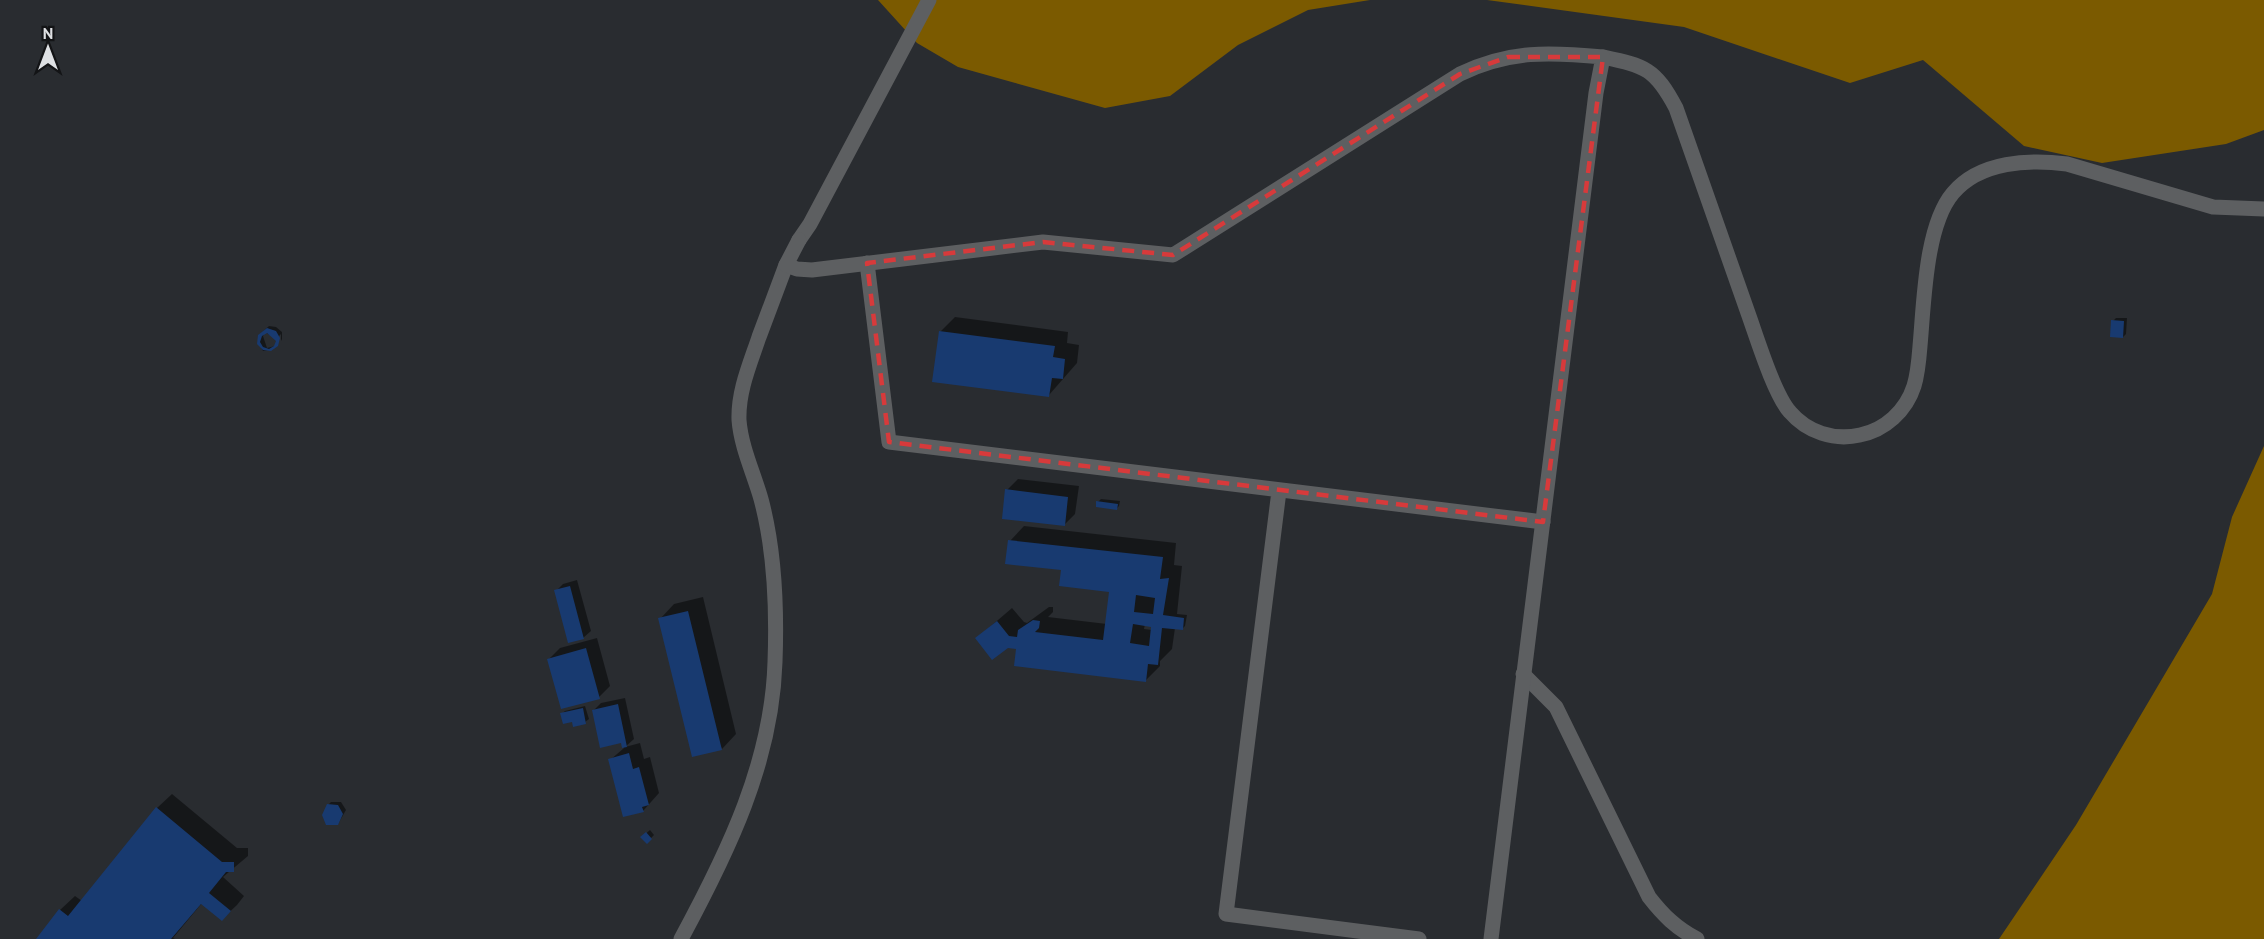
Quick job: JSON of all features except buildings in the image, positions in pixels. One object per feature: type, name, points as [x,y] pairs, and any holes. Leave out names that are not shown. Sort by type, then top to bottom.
[{"type":"street","points":[[681,939],[740,821],[751,791],[768,726],[775,663],[772,564],[761,500],[739,422],[745,378],[786,265],[929,0]]},
{"type":"street","points":[[786,265],[797,269],[812,270],[1043,242],[1173,255],[1468,70],[1490,61],[1528,54],[1603,57],[1642,67],[1653,73],[1676,108],[1755,334],[1782,402],[1791,413],[1812,430],[1836,437],[1849,437],[1876,430],[1890,422],[1909,399],[1917,373],[1928,266],[1938,222],[1953,193],[1973,177],[2006,165],[2055,162],[2213,207],[2264,209]]},
{"type":"street","points":[[1491,939],[1596,93],[1603,57]]},
{"type":"street","points":[[867,263],[889,442],[1543,522]]},
{"type":"street","points":[[1279,491],[1226,914],[1419,939]]},
{"type":"street","points":[[1523,674],[1556,707],[1649,897],[1667,920],[1679,930],[1697,939]]},
{"type":"highlighted area","points":[[1508,57],[1603,57],[1543,522],[889,442],[867,263],[1043,242],[1173,255],[1460,74]]},
{"type":"shaded area","points":[[878,0],[1370,0],[1308,10],[1238,45],[1170,96],[1105,108],[958,67],[917,43]]},
{"type":"shaded area","points":[[1487,0],[2264,0],[2264,130],[2226,144],[2102,163],[2024,146],[1923,60],[1850,83],[1684,27]]},
{"type":"shaded area","points":[[2264,446],[2264,939],[1999,939],[2076,825],[2212,594],[2232,517]]}]
